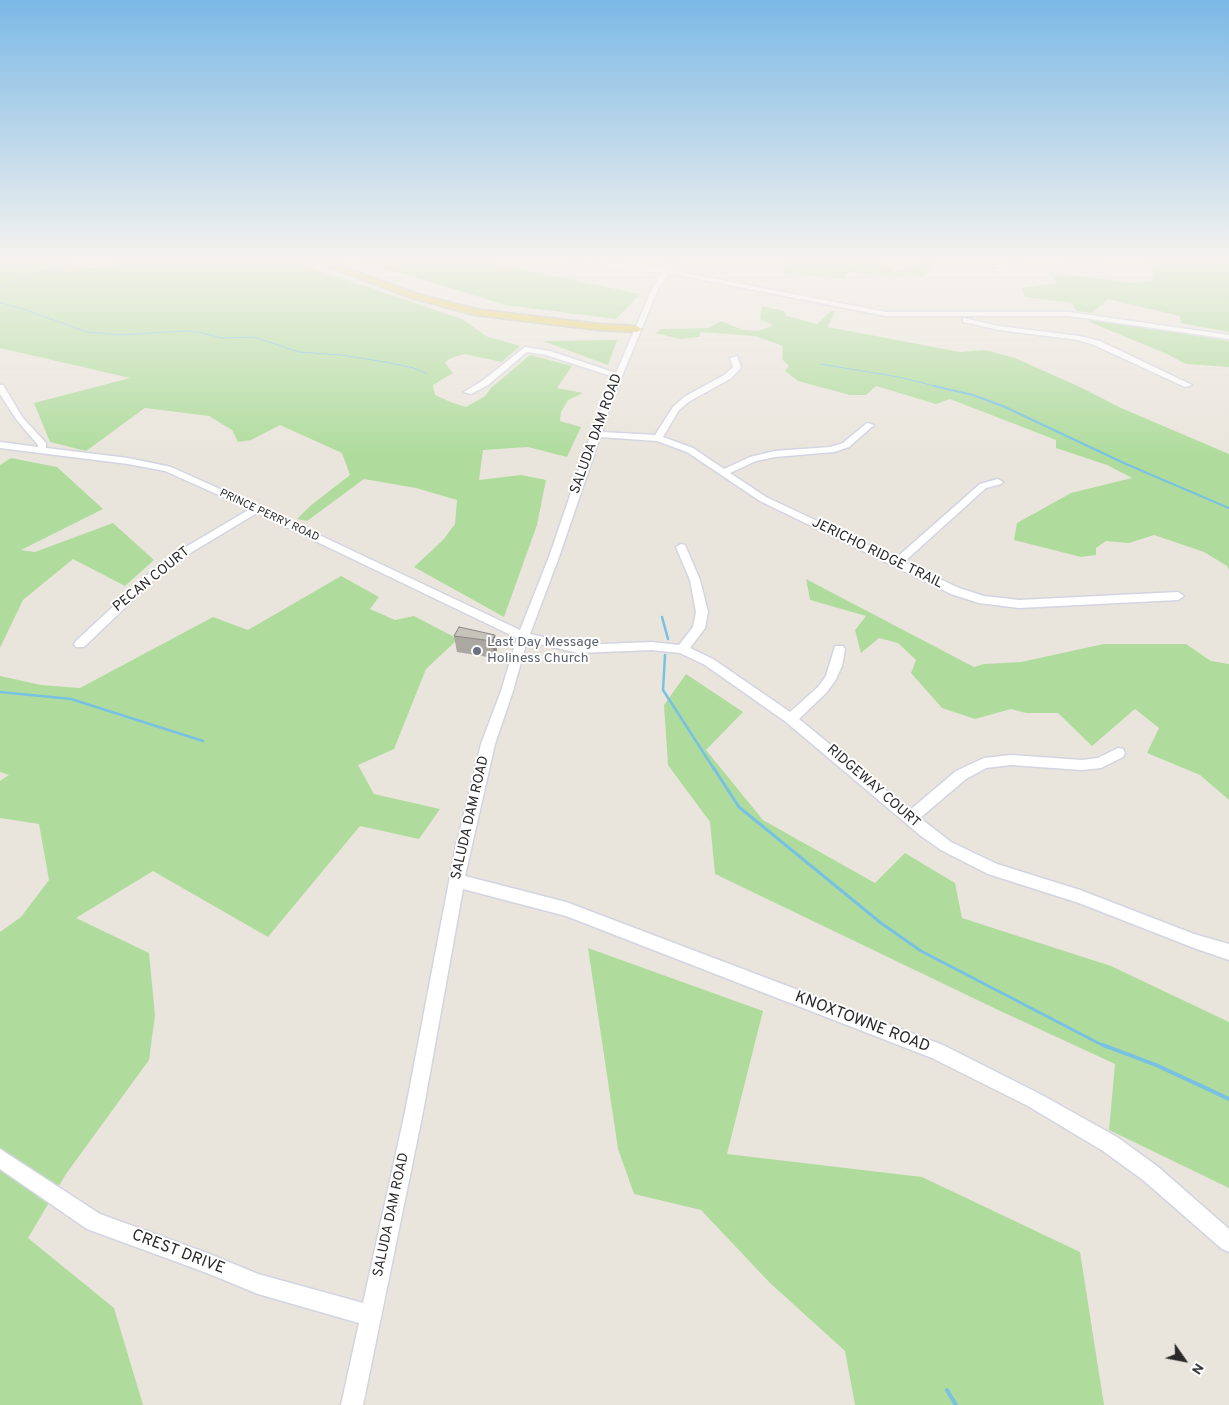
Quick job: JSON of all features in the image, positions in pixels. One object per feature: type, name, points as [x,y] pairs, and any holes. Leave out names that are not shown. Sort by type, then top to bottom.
[{"type":"main road","points":[[559,323],[637,329]]},
{"type":"street","name":"SALUDA DAM ROAD","points":[[352,1405],[416,1103],[462,850],[488,744],[523,636],[554,557],[596,434],[640,323]]},
{"type":"street","points":[[975,323],[998,328],[1079,338],[1130,357],[1188,385]]},
{"type":"street","points":[[1129,323],[1229,337]]},
{"type":"street","points":[[468,392],[485,383],[525,349],[547,353],[618,376]]},
{"type":"street","points":[[658,438],[676,409],[687,399],[727,377],[737,367],[734,358]]},
{"type":"street","points":[[0,387],[20,419],[43,445],[41,451]]},
{"type":"street","points":[[725,472],[753,459],[775,454],[831,450],[846,445],[870,425]]},
{"type":"street","name":"JERICHO RIDGE TRAIL","points":[[596,434],[658,438],[690,450],[763,498],[955,591],[983,600],[1019,604],[1178,596]]},
{"type":"street","name":"PRINCE PERRY ROAD","points":[[0,445],[128,461],[168,469],[257,509],[523,636]]},
{"type":"street","points":[[898,563],[983,486],[998,482]]},
{"type":"street","name":"PECAN COURT","points":[[80,644],[159,572],[203,540],[257,509]]},
{"type":"street","points":[[681,547],[695,580],[702,612],[699,628],[682,649]]},
{"type":"street","name":"RIDGEWAY COURT","points":[[523,636],[559,647],[578,649],[652,646],[682,649],[709,662],[791,719],[841,758],[910,818],[946,846],[993,869],[1080,897],[1194,941],[1229,952]]},
{"type":"street","points":[[791,719],[822,690],[831,678],[836,666],[839,648]]},
{"type":"street","points":[[910,818],[961,775],[984,763],[1011,760],[1082,765],[1101,763],[1118,753]]},
{"type":"street","name":"KNOXTOWNE ROAD","points":[[456,880],[566,909],[937,1051],[1076,1122],[1110,1144],[1150,1173],[1229,1242]]},
{"type":"street","name":"CREST DRIVE","points":[[0,1158],[94,1222],[207,1263],[258,1284],[370,1316]]},
{"type":"green space","points":[[0,323],[467,323],[486,336],[520,346],[502,362],[464,354],[449,359],[445,363],[453,373],[433,385],[435,395],[466,407],[485,396],[491,388],[530,355],[572,366],[557,388],[583,393],[568,400],[561,412],[560,421],[581,427],[567,457],[528,447],[483,450],[479,480],[521,475],[546,480],[537,525],[504,617],[414,567],[443,540],[455,524],[457,500],[416,488],[364,479],[307,521],[297,519],[310,506],[350,475],[342,453],[280,425],[251,440],[238,442],[232,430],[209,416],[145,408],[86,451],[50,442],[34,403],[130,378],[0,348]]},
{"type":"green space","points":[[718,323],[725,323],[743,330],[759,331],[773,325],[768,323],[830,323],[828,327],[960,352],[985,350],[1015,358],[1080,387],[1121,408],[1229,454],[1229,570],[1227,566],[1204,552],[1154,535],[1129,543],[1106,541],[1096,548],[1096,555],[1081,557],[1014,540],[1017,523],[1071,493],[1132,478],[1107,465],[1056,448],[1056,440],[950,399],[936,404],[876,386],[866,395],[850,395],[798,381],[785,371],[789,366],[782,359],[783,346],[755,336],[701,332],[699,337],[680,339],[656,333],[661,329],[708,328]]},
{"type":"green space","points":[[1091,323],[1111,323],[1229,341],[1229,367],[1186,364],[1167,354]]},
{"type":"green space","points":[[1181,323],[1229,323],[1229,332]]},
{"type":"green space","points":[[617,340],[608,365],[543,341]]},
{"type":"green space","points":[[11,458],[57,467],[103,509],[21,550],[35,552],[113,523],[154,560],[125,586],[73,559],[23,600],[0,648],[0,465]]},
{"type":"green space","points":[[341,576],[379,597],[370,609],[395,620],[414,616],[458,639],[426,669],[394,749],[358,765],[374,794],[440,809],[419,839],[360,826],[268,937],[153,871],[76,918],[149,953],[155,1015],[149,1060],[66,1174],[28,1238],[114,1308],[143,1405],[0,1405],[0,932],[21,917],[49,880],[39,824],[0,818],[0,781],[9,775],[0,772],[0,676],[41,685],[80,688],[213,617],[248,630]]},
{"type":"green space","points":[[806,579],[974,667],[984,664],[1021,662],[1104,644],[1186,644],[1211,661],[1229,664],[1229,800],[1200,775],[1147,753],[1159,728],[1135,709],[1092,746],[1058,713],[1026,713],[1011,709],[975,719],[942,708],[911,673],[916,660],[898,643],[879,638],[861,653],[855,630],[866,616],[810,600]]},
{"type":"green space","points":[[686,674],[743,712],[706,750],[763,820],[875,883],[905,853],[955,883],[962,918],[1111,966],[1229,1022],[1229,1188],[1109,1130],[1115,1064],[715,874],[710,822],[668,765],[664,705]]},
{"type":"green space","points":[[588,948],[763,1011],[727,1154],[922,1177],[1080,1252],[1104,1405],[855,1405],[845,1351],[770,1283],[701,1210],[634,1194],[618,1149]]},
{"type":"building","points":[[459,627],[495,635],[492,641],[454,636]]},
{"type":"waterway","points":[[61,323],[87,332],[121,335],[182,331],[198,332],[222,338],[254,337],[299,352],[341,355],[385,362],[414,368],[427,374]]},
{"type":"waterway","points":[[820,364],[899,377],[939,387]]},
{"type":"waterway","points":[[934,386],[973,395],[1005,407],[1126,464],[1229,508]]},
{"type":"waterway","points":[[662,617],[668,639]]},
{"type":"waterway","points":[[665,655],[663,690],[714,769]]},
{"type":"waterway","points":[[0,692],[71,699],[203,741]]},
{"type":"waterway","points":[[713,767],[739,807],[881,923],[921,951],[1106,1047]]},
{"type":"waterway","points":[[1103,1045],[1156,1065],[1229,1099]]},
{"type":"waterway","points":[[947,1390],[956,1405]]},
{"type":"place","name":"Last Day Message Holiness Church","points":[[477,651]]}]
